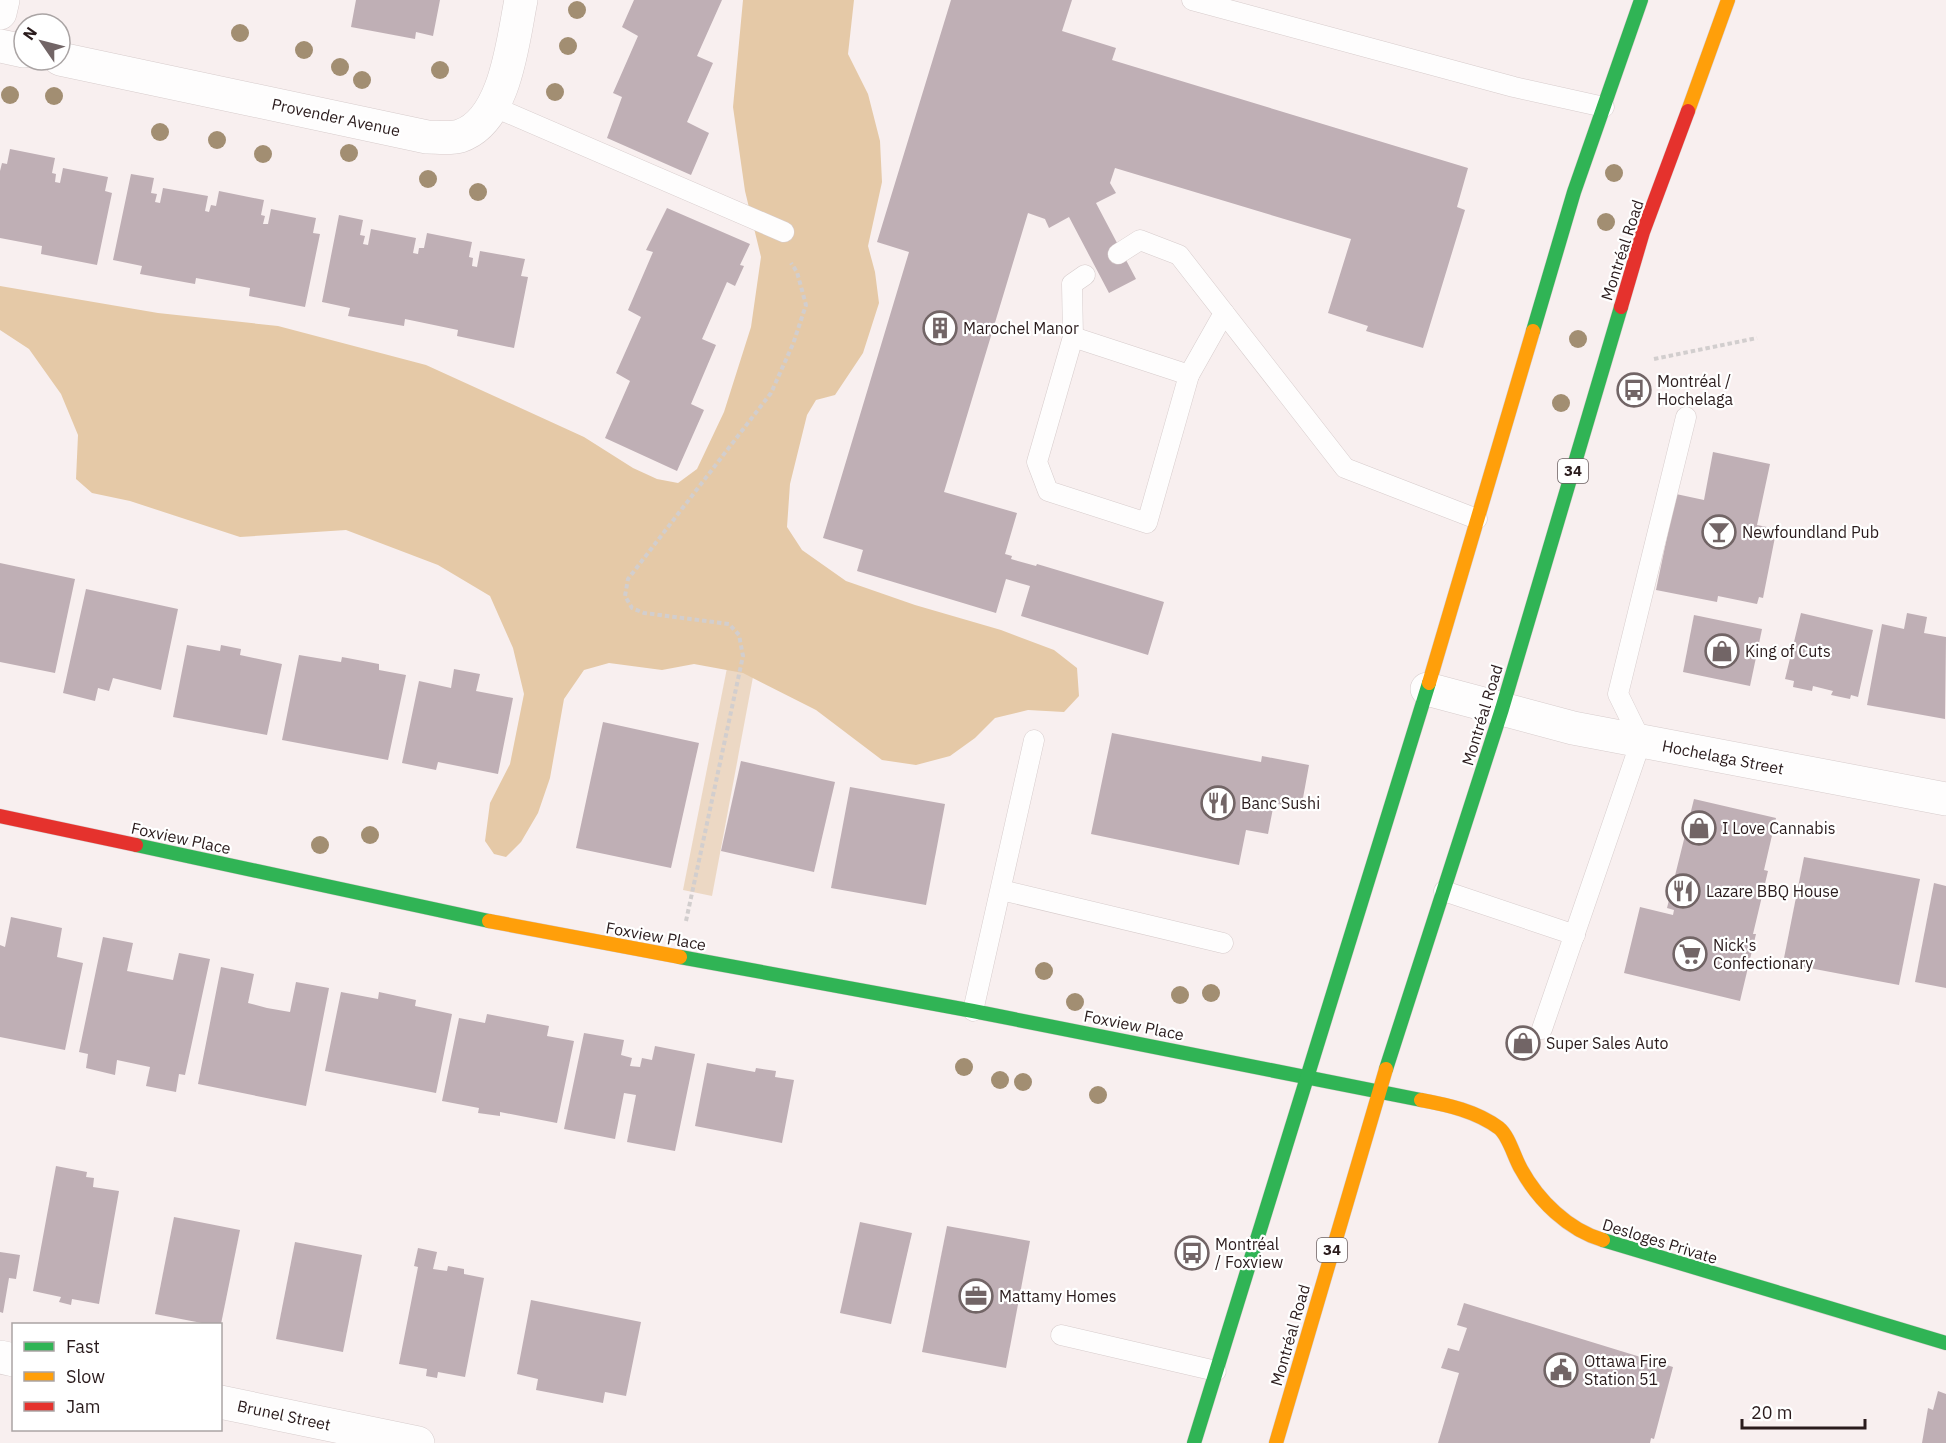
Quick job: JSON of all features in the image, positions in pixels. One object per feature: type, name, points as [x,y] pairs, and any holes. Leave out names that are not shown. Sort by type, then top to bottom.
[{"type":"main road","points":[[1194,1443],[1427,689],[1574,192],[1641,0]]},
{"type":"main road","name":"Montréal Road","points":[[1276,1443],[1379,1090],[1502,709],[1643,232],[1728,0]]},
{"type":"main road","name":"Foxview Place","points":[[0,816],[477,919],[973,1011],[1379,1090]]},
{"type":"main road","name":"Desloges Private","points":[[1379,1090],[1458,1107],[1500,1129],[1522,1171],[1562,1220],[1591,1238],[1946,1343]]},
{"type":"street","points":[[0,13],[3,0]]},
{"type":"street","name":"Provender Avenue","points":[[72,62],[427,137],[460,136],[483,121],[504,87],[521,0]]},
{"type":"street","name":"Hochelaga Street","points":[[1427,689],[1573,728],[1946,799]]},
{"type":"street","name":"Brunel Street","points":[[222,1402],[418,1443]]},
{"type":"lane","points":[[1192,0],[1514,87],[1604,107]]},
{"type":"lane","points":[[492,106],[784,232]]},
{"type":"lane","points":[[1118,254],[1140,240],[1179,255],[1344,468],[1477,519]]},
{"type":"lane","points":[[1085,275],[1072,284],[1072,337],[1037,462],[1048,491],[1148,523],[1189,375],[1224,314]]},
{"type":"lane","points":[[1072,337],[1189,375]]},
{"type":"lane","points":[[1542,1029],[1641,741],[1618,694],[1686,417]]},
{"type":"lane","points":[[973,1011],[1034,740]]},
{"type":"lane","points":[[1001,890],[1223,943]]},
{"type":"lane","points":[[1444,891],[1575,935]]},
{"type":"lane","points":[[1061,1335],[1216,1371]]},
{"type":"path","points":[[679,957],[743,656],[739,635],[729,624],[644,613],[632,608],[625,596],[628,579],[771,393],[793,344],[806,305],[797,272],[784,254]]},
{"type":"path","points":[[1654,359],[1757,338]]},
{"type":"shaded area","points":[[743,0],[854,0],[848,54],[868,94],[880,141],[882,182],[868,246],[875,272],[879,303],[863,353],[835,395],[816,400],[807,415],[790,484],[787,527],[802,550],[846,581],[915,605],[1001,630],[1054,650],[1077,668],[1079,696],[1064,712],[1028,710],[995,718],[975,738],[950,756],[916,765],[882,760],[816,710],[743,673],[694,664],[662,670],[609,663],[584,670],[564,699],[550,778],[538,813],[521,842],[506,857],[494,854],[485,841],[490,803],[510,764],[524,694],[513,648],[490,596],[438,565],[346,530],[240,537],[130,501],[92,493],[76,479],[78,435],[61,394],[29,349],[0,330],[0,286],[158,313],[278,326],[426,365],[584,437],[633,468],[657,479],[678,483],[697,469],[724,412],[751,327],[761,257],[745,191],[733,107]]},
{"type":"shaded area","points":[[765,613],[712,896],[683,890],[728,663]]},
{"type":"building","points":[[356,0],[440,0],[433,36],[416,32],[415,39],[351,27]]},
{"type":"building","points":[[634,0],[722,0],[697,56],[713,63],[687,122],[709,133],[691,175],[607,138],[622,97],[613,93],[638,36],[622,27]]},
{"type":"building","name":"Marochel Manor","points":[[951,0],[1072,0],[1062,31],[1116,48],[1112,60],[1468,168],[1457,207],[1465,210],[1423,348],[1366,331],[1368,326],[1328,313],[1351,239],[1115,168],[1110,183],[1116,193],[1096,203],[1136,279],[1109,293],[1069,217],[1049,228],[1045,219],[1028,213],[944,492],[1017,513],[1005,554],[1012,556],[1011,559],[1036,566],[1037,564],[1164,602],[1148,655],[1021,616],[1030,586],[1006,579],[996,613],[857,571],[863,550],[823,538],[909,252],[877,242]]},
{"type":"building","points":[[10,149],[55,158],[52,173],[56,174],[55,182],[60,183],[63,168],[108,177],[105,191],[112,193],[97,265],[41,254],[42,246],[0,238],[0,171],[2,163],[7,164]]},
{"type":"building","points":[[131,174],[154,178],[151,193],[157,194],[155,202],[160,203],[163,188],[208,196],[205,211],[209,212],[211,205],[216,206],[219,191],[264,200],[261,215],[265,216],[263,224],[268,224],[271,209],[316,218],[313,233],[320,234],[305,307],[249,296],[250,288],[196,278],[195,284],[140,274],[142,266],[113,260]]},
{"type":"building","points":[[667,208],[750,244],[740,265],[744,266],[735,286],[727,282],[702,339],[716,345],[691,404],[704,410],[677,471],[605,438],[630,381],[616,373],[641,317],[628,310],[653,252],[646,250]]},
{"type":"building","points":[[339,215],[363,220],[360,235],[365,236],[363,244],[368,245],[371,229],[416,238],[413,253],[418,254],[419,248],[424,248],[427,233],[472,242],[469,257],[473,258],[472,266],[477,267],[480,251],[525,259],[521,276],[528,277],[514,348],[457,336],[458,330],[405,319],[404,326],[348,316],[350,308],[322,302]]},
{"type":"building","name":"Newfoundland Pub","points":[[1713,452],[1770,464],[1757,525],[1772,528],[1770,536],[1775,537],[1763,598],[1759,597],[1757,604],[1718,596],[1717,602],[1656,590],[1676,494],[1704,500]]},
{"type":"building","points":[[0,563],[75,579],[55,673],[0,662]]},
{"type":"building","points":[[86,589],[178,609],[161,690],[113,678],[109,691],[98,688],[95,701],[63,693]]},
{"type":"building","points":[[1801,613],[1873,630],[1858,697],[1851,695],[1850,699],[1831,695],[1833,691],[1813,686],[1812,691],[1793,687],[1794,681],[1785,679]]},
{"type":"building","points":[[1907,613],[1927,617],[1924,633],[1946,637],[1945,719],[1867,705],[1882,624],[1904,629]]},
{"type":"building","name":"King of Cuts","points":[[1694,615],[1762,629],[1750,686],[1683,672]]},
{"type":"building","points":[[187,645],[220,651],[221,645],[241,649],[240,655],[282,664],[267,735],[173,717]]},
{"type":"building","points":[[299,655],[341,662],[342,657],[379,664],[379,670],[406,675],[388,760],[282,740]]},
{"type":"building","points":[[454,669],[480,674],[476,691],[513,698],[498,774],[438,762],[436,770],[402,763],[419,681],[451,688]]},
{"type":"building","points":[[603,722],[699,743],[671,868],[576,848]]},
{"type":"building","points":[[1112,733],[1261,762],[1262,756],[1309,765],[1301,809],[1274,803],[1268,834],[1246,830],[1239,865],[1091,834]]},
{"type":"building","points":[[741,761],[835,782],[814,872],[721,851]]},
{"type":"building","points":[[850,787],[945,804],[926,905],[831,888]]},
{"type":"building","points":[[1694,799],[1776,818],[1764,870],[1768,871],[1753,934],[1756,934],[1740,1001],[1624,973],[1640,907],[1673,915],[1674,910],[1667,908]]},
{"type":"building","points":[[1804,857],[1920,879],[1899,985],[1783,963]]},
{"type":"building","points":[[1934,883],[1946,886],[1946,988],[1915,982]]},
{"type":"building","points":[[11,917],[62,928],[57,957],[83,963],[65,1050],[0,1037],[0,945],[5,947]]},
{"type":"building","points":[[103,937],[133,943],[127,971],[173,980],[179,953],[210,959],[185,1075],[179,1074],[176,1092],[146,1086],[150,1067],[117,1060],[115,1075],[86,1068],[88,1054],[79,1052]]},
{"type":"building","points":[[221,967],[254,974],[248,1003],[267,1008],[290,1012],[296,982],[329,988],[306,1106],[198,1084]]},
{"type":"building","points":[[341,992],[378,999],[379,992],[416,1000],[415,1006],[452,1014],[436,1093],[325,1071]]},
{"type":"building","points":[[487,1014],[549,1026],[547,1036],[574,1041],[557,1123],[500,1112],[500,1116],[478,1113],[479,1108],[442,1101],[459,1018],[485,1023]]},
{"type":"building","points":[[584,1033],[624,1040],[621,1055],[632,1058],[630,1066],[640,1067],[642,1058],[652,1060],[655,1046],[695,1054],[675,1151],[627,1142],[636,1095],[624,1093],[615,1139],[564,1129]]},
{"type":"building","points":[[707,1063],[755,1072],[756,1068],[776,1071],[775,1077],[794,1080],[782,1143],[695,1126]]},
{"type":"building","points":[[56,1166],[87,1172],[86,1177],[94,1178],[93,1187],[119,1191],[99,1304],[72,1299],[71,1305],[59,1302],[61,1297],[33,1291]]},
{"type":"building","points":[[174,1217],[240,1230],[221,1323],[202,1323],[155,1314]]},
{"type":"building","points":[[860,1222],[912,1233],[891,1324],[840,1313]]},
{"type":"building","name":"Mattamy Homes","points":[[947,1226],[1030,1241],[1006,1368],[922,1352]]},
{"type":"building","points":[[295,1242],[362,1255],[343,1352],[276,1339]]},
{"type":"building","points":[[418,1248],[437,1252],[433,1269],[447,1271],[448,1266],[464,1269],[464,1274],[484,1278],[465,1377],[438,1372],[437,1378],[426,1376],[427,1369],[399,1364],[418,1267],[414,1266]]},
{"type":"building","points":[[0,1252],[20,1255],[16,1279],[9,1278],[3,1313],[0,1312]]},
{"type":"building","points":[[531,1300],[641,1322],[626,1396],[605,1392],[603,1403],[536,1390],[538,1379],[517,1374]]},
{"type":"building","name":"Ottawa Fire Station 51","points":[[1464,1303],[1673,1367],[1654,1439],[1651,1438],[1650,1443],[1438,1443],[1459,1373],[1441,1368],[1448,1348],[1459,1351],[1467,1328],[1457,1325]]},
{"type":"building","points":[[1938,1391],[1946,1394],[1946,1443],[1922,1443],[1928,1408],[1933,1410]]},
{"type":"traffic: fast","points":[[1533,331],[1574,192],[1641,0]]},
{"type":"traffic: fast","points":[[1386,1069],[1502,709],[1621,307]]},
{"type":"traffic: fast","points":[[1194,1443],[1429,683]]},
{"type":"traffic: fast","points":[[136,845],[489,921]]},
{"type":"traffic: fast","points":[[680,957],[973,1011],[1421,1100]]},
{"type":"traffic: fast","points":[[1603,1240],[1946,1343]]},
{"type":"traffic: slow","points":[[1688,111],[1728,0]]},
{"type":"traffic: slow","points":[[1429,683],[1533,331]]},
{"type":"traffic: slow","points":[[489,921],[680,957]]},
{"type":"traffic: slow","points":[[1276,1443],[1386,1069]]},
{"type":"traffic: slow","points":[[1421,1100],[1471,1113],[1499,1128],[1506,1136],[1528,1181],[1545,1202],[1578,1229],[1603,1240]]},
{"type":"traffic: jam","points":[[1621,307],[1643,232],[1688,111]]},
{"type":"traffic: jam","points":[[0,816],[136,845]]},
{"type":"place","name":"Marochel Manor","points":[[940,328]]},
{"type":"place","name":"Montréal / Hochelaga","points":[[1634,390]]},
{"type":"place","name":"Newfoundland Pub","points":[[1719,532]]},
{"type":"place","name":"King of Cuts","points":[[1722,651]]},
{"type":"place","name":"Banc Sushi","points":[[1218,803]]},
{"type":"place","name":"I Love Cannabis","points":[[1699,828]]},
{"type":"place","name":"Lazare BBQ House","points":[[1683,891]]},
{"type":"place","name":"Nick's Confectionary","points":[[1690,954]]},
{"type":"place","name":"Super Sales Auto","points":[[1523,1043]]},
{"type":"place","name":"Montréal / Foxview","points":[[1192,1253]]},
{"type":"place","name":"Mattamy Homes","points":[[976,1296]]},
{"type":"place","name":"Ottawa Fire Station 51","points":[[1561,1370]]}]
